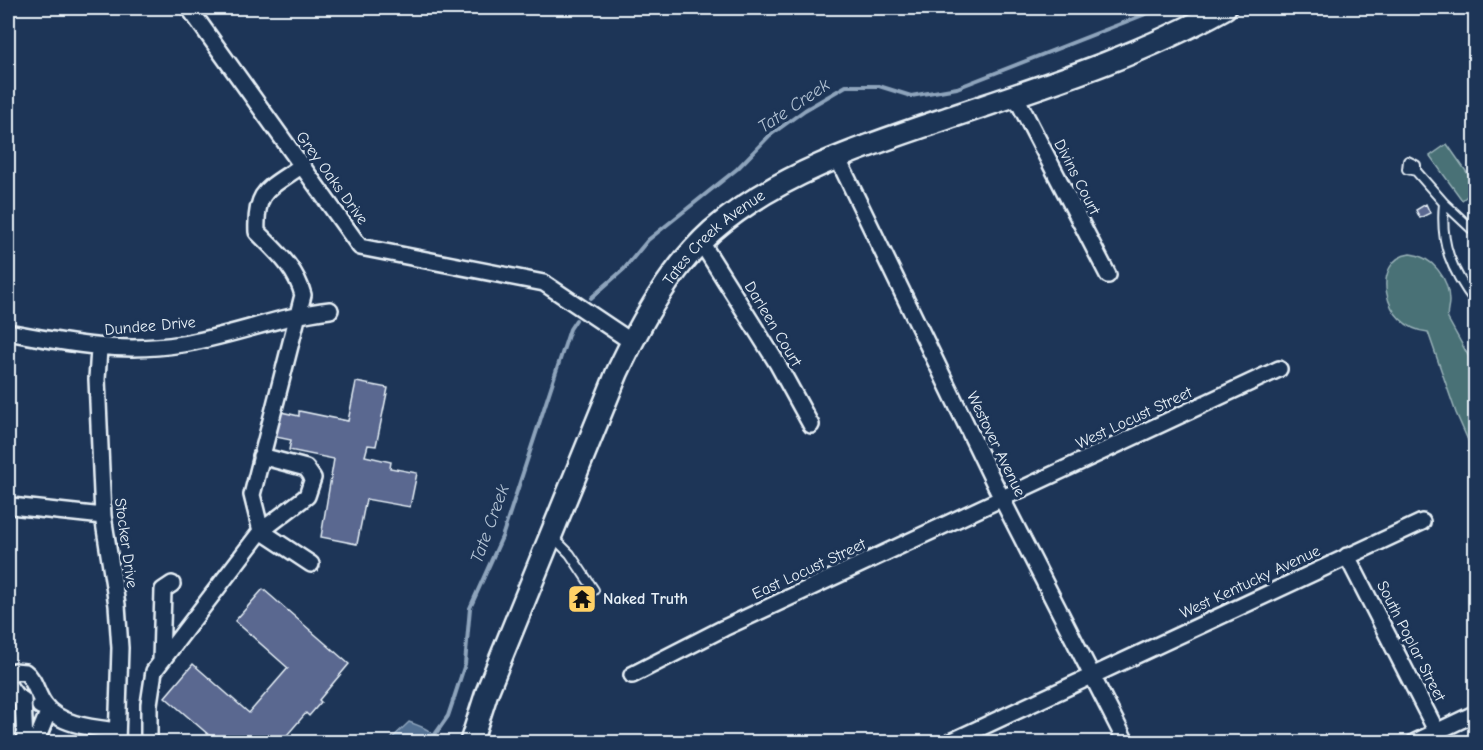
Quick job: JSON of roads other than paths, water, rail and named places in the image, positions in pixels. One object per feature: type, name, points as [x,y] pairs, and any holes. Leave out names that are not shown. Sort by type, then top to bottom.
[{"type":"main road","name":"Tates Creek Avenue","points":[[471,742],[487,692],[632,342],[669,280],[702,242],[735,212],[763,195],[838,159],[1123,57],[1174,35],[1225,8]]},
{"type":"street","name":"Grey Oaks Drive","points":[[189,8],[360,247],[544,283],[632,342]]},
{"type":"street","name":"Divins Court","points":[[1015,95],[1108,275]]},
{"type":"street","name":"Westover Avenue","points":[[838,159],[1002,499],[1126,742]]},
{"type":"street","points":[[301,166],[262,193],[256,212],[257,232],[288,263],[299,279],[303,295],[252,495],[261,531],[310,564]]},
{"type":"street","name":"Darleen Court","points":[[702,242],[777,363],[811,425]]},
{"type":"street","name":"Dundee Drive","points":[[8,332],[99,349],[181,344],[298,314],[330,310]]},
{"type":"street","name":"Stocker Drive","points":[[99,349],[97,379],[103,516],[120,634],[117,736]]},
{"type":"street","name":"West Locust Street","points":[[1002,499],[1279,369]]},
{"type":"street","points":[[149,742],[149,704],[154,671],[261,531],[307,496],[313,478],[306,468],[261,456]]},
{"type":"street","name":"East Locust Street","points":[[632,675],[724,628],[1002,499]]},
{"type":"street","points":[[9,506],[103,516]]},
{"type":"street","name":"West Kentucky Avenue","points":[[950,742],[976,737],[1094,676],[1422,522]]},
{"type":"street","name":"South Poplar Street","points":[[1347,556],[1439,737]]},
{"type":"street","points":[[161,661],[163,590],[172,584]]},
{"type":"street","points":[[8,678],[17,670],[28,674],[49,710]]},
{"type":"street","points":[[8,686],[16,696],[23,700],[82,726],[117,736]]},
{"type":"street","points":[[23,700],[25,742]]},
{"type":"street","points":[[36,742],[49,710]]},
{"type":"street","points":[[1415,742],[1439,737],[1476,713]]},
{"type":"lane","points":[[1416,171],[1444,203],[1476,233]]},
{"type":"lane","points":[[1444,203],[1442,228],[1449,259],[1476,303]]},
{"type":"lane","points":[[552,536],[561,543],[594,590]]},
{"type":"water","points":[[409,722],[429,731],[436,742],[388,742]]},
{"type":"waterway","name":"Tate Creek","points":[[591,298],[624,269],[648,240],[737,169],[769,136],[805,110],[846,86],[879,86],[911,96],[957,88],[1161,8]]},
{"type":"waterway","name":"Tate Creek","points":[[434,736],[448,716],[465,664],[470,608],[502,537],[570,329],[576,320]]},
{"type":"place","name":"Naked Truth","points":[[582,599]]}]
